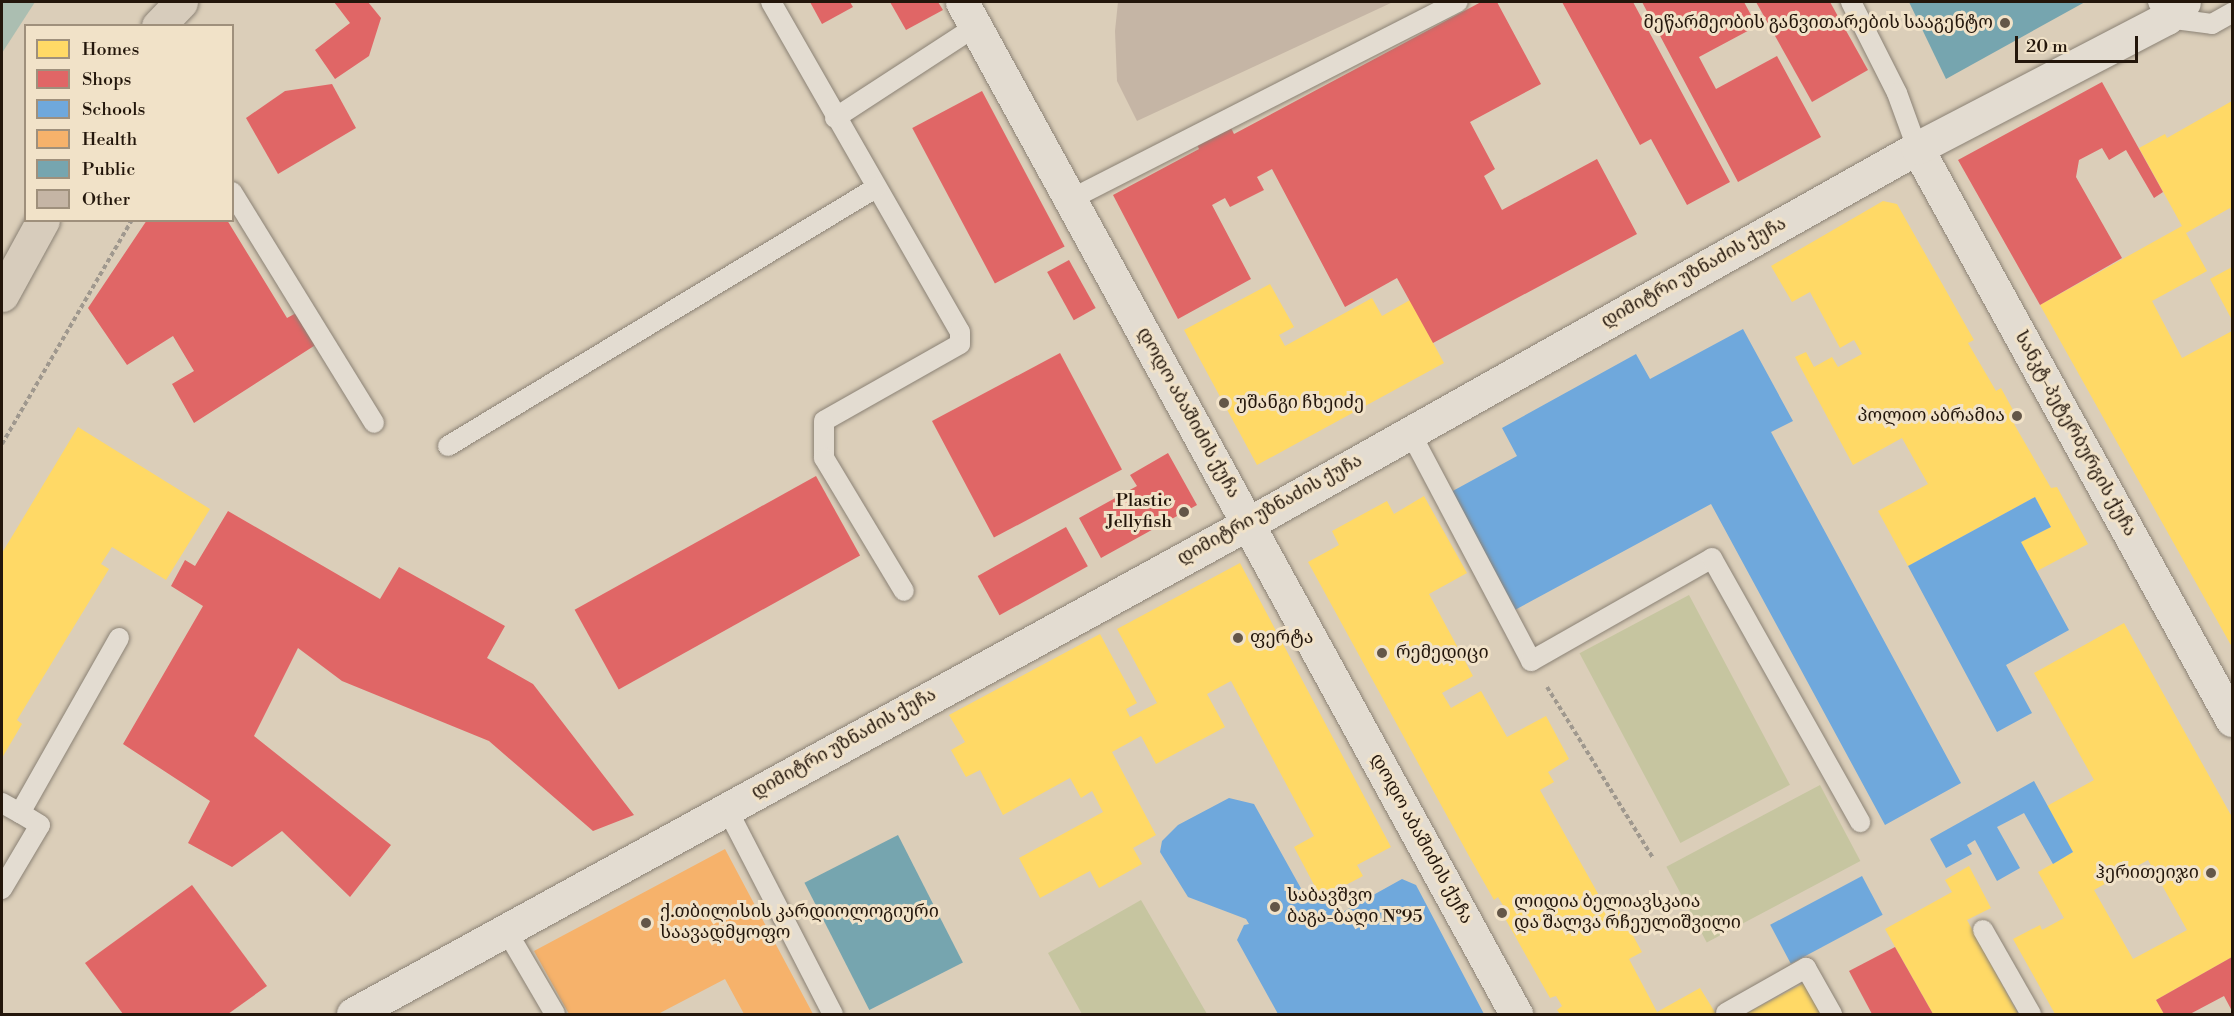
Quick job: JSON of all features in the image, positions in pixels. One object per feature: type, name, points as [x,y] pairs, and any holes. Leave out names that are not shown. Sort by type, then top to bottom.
[{"type":"main road","points":[[160,24],[181,2]]},
{"type":"main road","points":[[2,295],[42,222]]},
{"type":"street","name":"დიმიტრი უზნაძის ქუჩა","points":[[353,1014],[1248,523],[2170,7]]},
{"type":"street","name":"დოდო აბაშიძის ქუჩა","points":[[969,14],[1516,1014]]},
{"type":"street","name":"სანკტ-პეტერბურგის ქუჩა","points":[[1917,148],[2232,720]]},
{"type":"lane","points":[[771,2],[835,118],[960,332],[960,344],[824,421],[824,458],[904,591]]},
{"type":"lane","points":[[1071,199],[1458,2]]},
{"type":"lane","points":[[1851,2],[1897,93],[1917,148]]},
{"type":"lane","points":[[2170,7],[2212,24],[2232,13]]},
{"type":"lane","points":[[835,118],[969,14]]},
{"type":"lane","points":[[448,446],[876,188]]},
{"type":"lane","points":[[234,195],[374,423]]},
{"type":"lane","points":[[1410,432],[1531,661],[1712,558],[1860,822]]},
{"type":"lane","points":[[20,813],[119,638]]},
{"type":"lane","points":[[2,803],[40,825],[2,889]]},
{"type":"lane","points":[[727,809],[833,1014]]},
{"type":"lane","points":[[506,930],[555,1014]]},
{"type":"lane","points":[[1983,930],[2031,1014]]},
{"type":"lane","points":[[1726,1012],[1806,968],[1832,1014]]},
{"type":"path","points":[[2,444],[131,222]]},
{"type":"path","points":[[1531,661],[1653,858]]},
{"type":"green space","points":[[1689,595],[1790,785],[1680,843],[1580,653]]},
{"type":"green space","points":[[1820,785],[1860,861],[1707,943],[1666,867]]},
{"type":"green space","points":[[1141,900],[1207,1014],[1082,1014],[1048,953]]},
{"type":"shaded area","points":[[2,2],[35,2],[2,53]]},
{"type":"building: Homes","points":[[2232,101],[2232,213],[2230,208],[2186,233],[2207,271],[2152,301],[2182,358],[2232,331],[2232,647],[2040,305],[2182,226],[2139,148],[2165,134],[2167,138]]},
{"type":"building: Homes","points":[[1883,201],[1897,204],[1974,340],[1968,343],[1996,391],[2001,388],[2019,421],[2014,424],[2051,488],[2057,487],[2088,544],[2037,571],[2021,542],[2051,527],[2035,497],[1908,566],[1878,511],[1928,484],[1902,438],[1853,465],[1795,357],[1806,352],[1814,367],[1832,357],[1838,367],[1862,354],[1854,340],[1840,348],[1810,292],[1792,302],[1771,266]]},
{"type":"building: Homes","points":[[2232,267],[2232,320],[2210,279]]},
{"type":"building: Homes","points":[[1270,284],[1294,327],[1279,335],[1285,346],[1372,298],[1382,316],[1410,300],[1444,363],[1257,465],[1184,330]]},
{"type":"building: Homes","points":[[78,427],[210,509],[166,580],[112,547],[101,564],[109,569],[17,720],[22,724],[2,758],[2,553]]},
{"type":"building: Homes","points":[[1424,496],[1467,573],[1429,594],[1473,676],[1442,693],[1451,708],[1481,691],[1507,737],[1546,716],[1569,759],[1548,772],[1554,782],[1540,790],[1606,908],[1615,903],[1642,952],[1629,959],[1657,1012],[1700,988],[1716,1014],[1560,1014],[1557,1010],[1562,1006],[1556,996],[1550,998],[1502,913],[1500,909],[1504,907],[1498,897],[1494,900],[1469,856],[1308,562],[1339,545],[1332,531],[1387,501],[1394,514]]},
{"type":"building: Homes","points":[[1240,563],[1391,847],[1357,865],[1363,876],[1321,898],[1294,847],[1314,836],[1231,681],[1207,694],[1225,727],[1156,764],[1141,736],[1112,752],[1156,835],[1133,848],[1142,864],[1099,888],[1090,871],[1040,898],[1019,858],[1103,812],[1092,791],[1081,798],[1070,778],[1003,815],[980,770],[966,777],[951,750],[965,742],[949,715],[1100,634],[1137,703],[1126,709],[1130,717],[1157,703],[1117,629]]},
{"type":"building: Homes","points":[[2124,623],[2232,817],[2232,957],[2156,1000],[2164,1014],[2055,1014],[2013,939],[2040,925],[2042,930],[2064,918],[2038,872],[2073,852],[2047,806],[2094,780],[2034,673]],"holes":[[[2148,860],[2187,930],[2133,959],[2094,890]]]},
{"type":"building: Homes","points":[[1969,866],[1991,908],[1967,920],[2018,1014],[1933,1014],[1885,929],[1952,892],[1945,880]]},
{"type":"building: Homes","points":[[1806,982],[1823,1014],[1745,1014]]},
{"type":"building: Shops","points":[[334,2],[368,2],[381,18],[369,56],[335,79],[315,50],[350,23]]},
{"type":"building: Shops","points":[[810,2],[850,2],[853,7],[822,24]]},
{"type":"building: Shops","points":[[890,2],[938,2],[943,10],[906,30]]},
{"type":"building: Shops","points":[[1481,2],[1497,2],[1541,84],[1470,122],[1495,169],[1484,176],[1502,210],[1597,159],[1637,234],[1433,343],[1397,278],[1345,307],[1272,169],[1257,177],[1264,190],[1230,207],[1225,198],[1212,205],[1251,279],[1178,319],[1113,195],[1199,149],[1195,140],[1228,122],[1234,134]]},
{"type":"building: Shops","points":[[1562,2],[1633,2],[1730,182],[1687,205],[1651,139],[1640,145]]},
{"type":"building: Shops","points":[[1642,2],[1744,2],[1757,26],[1699,57],[1716,89],[1777,56],[1821,137],[1738,182]]},
{"type":"building: Shops","points":[[1756,2],[1830,2],[1868,70],[1812,102]]},
{"type":"building: Shops","points":[[2102,82],[2163,192],[2154,198],[2126,150],[2109,160],[2102,148],[2079,160],[2076,177],[2122,258],[2040,305],[1958,160]]},
{"type":"building: Shops","points":[[332,84],[356,128],[278,174],[246,118],[285,91]]},
{"type":"building: Shops","points":[[982,91],[1065,246],[995,283],[912,128]]},
{"type":"building: Shops","points":[[146,222],[228,222],[287,318],[298,312],[317,344],[194,423],[172,384],[194,371],[173,336],[127,365],[88,308]]},
{"type":"building: Shops","points":[[1069,260],[1096,308],[1074,320],[1047,272]]},
{"type":"building: Shops","points":[[1060,353],[1122,470],[994,538],[932,421]]},
{"type":"building: Shops","points":[[1168,453],[1197,505],[1101,558],[1079,518],[1137,486],[1130,475]]},
{"type":"building: Shops","points":[[816,476],[860,556],[619,689],[575,610]]},
{"type":"building: Shops","points":[[228,511],[380,599],[399,567],[505,626],[487,658],[533,684],[634,815],[593,831],[489,741],[342,681],[298,648],[254,736],[391,845],[350,897],[282,831],[232,867],[188,843],[210,801],[123,744],[203,606],[171,586],[185,560],[195,566]]},
{"type":"building: Shops","points":[[1066,527],[1088,566],[999,615],[978,576]]},
{"type":"building: Shops","points":[[192,885],[267,986],[228,1014],[123,1014],[85,963]]},
{"type":"building: Shops","points":[[1895,947],[1933,1014],[1872,1014],[1849,971]]},
{"type":"building: Shops","points":[[2232,957],[2232,1011],[2224,996],[2190,1014],[2164,1014],[2156,1000]]},
{"type":"building: Schools","points":[[1743,329],[1793,421],[1771,432],[1961,783],[1885,825],[1711,504],[1513,611],[1449,493],[1517,456],[1502,428],[1636,354],[1650,379]]},
{"type":"building: Schools","points":[[2035,497],[2051,527],[2021,542],[2069,630],[2006,665],[2032,713],[1997,732],[1908,566]]},
{"type":"building: Schools","points":[[2034,781],[2073,852],[2053,864],[2024,813],[1997,827],[2020,868],[1997,881],[1975,840],[1967,845],[1972,854],[1946,868],[1930,839]]},
{"type":"building: Schools","name":"საბავშვო ბაგა-ბაღი №95","points":[[1229,798],[1254,804],[1308,901],[1330,900],[1339,914],[1402,879],[1416,885],[1484,1014],[1278,1014],[1237,940],[1244,925],[1249,924],[1246,919],[1188,897],[1160,852],[1162,841],[1178,825]]},
{"type":"building: Schools","points":[[1862,876],[1883,915],[1791,964],[1770,925]]},
{"type":"building: Health","points":[[725,849],[813,1014],[744,1014],[725,979],[658,1014],[569,1014],[534,951]]},
{"type":"building: Public","points":[[1909,2],[2085,2],[1946,79]]},
{"type":"building: Public","points":[[898,835],[963,962],[869,1010],[804,883]]},
{"type":"building: Other","points":[[1118,2],[1393,2],[1137,121],[1117,81],[1115,31]]},
{"type":"place","name":"მეწარმეობის განვითარების სააგენტო","points":[[2005,23]]},
{"type":"place","name":"უშანგი ჩხეიძე","points":[[1224,403]]},
{"type":"place","name":"პოლიო აბრამია","points":[[2017,416]]},
{"type":"place","name":"Plastic Jellyfish","points":[[1184,512]]},
{"type":"place","name":"ფერტა","points":[[1238,638]]},
{"type":"place","name":"რემედიცი","points":[[1382,653]]},
{"type":"place","name":"ჰერითეიჯი","points":[[2211,873]]},
{"type":"place","name":"საბავშვო ბაგა-ბაღი №95","points":[[1275,907]]},
{"type":"place","name":"ლიდია ბელიავსკაია და შალვა რჩეულიშვილი","points":[[1502,913]]},
{"type":"place","name":"ქ.თბილისის კარდიოლოგიური საავადმყოფო","points":[[646,923]]}]
